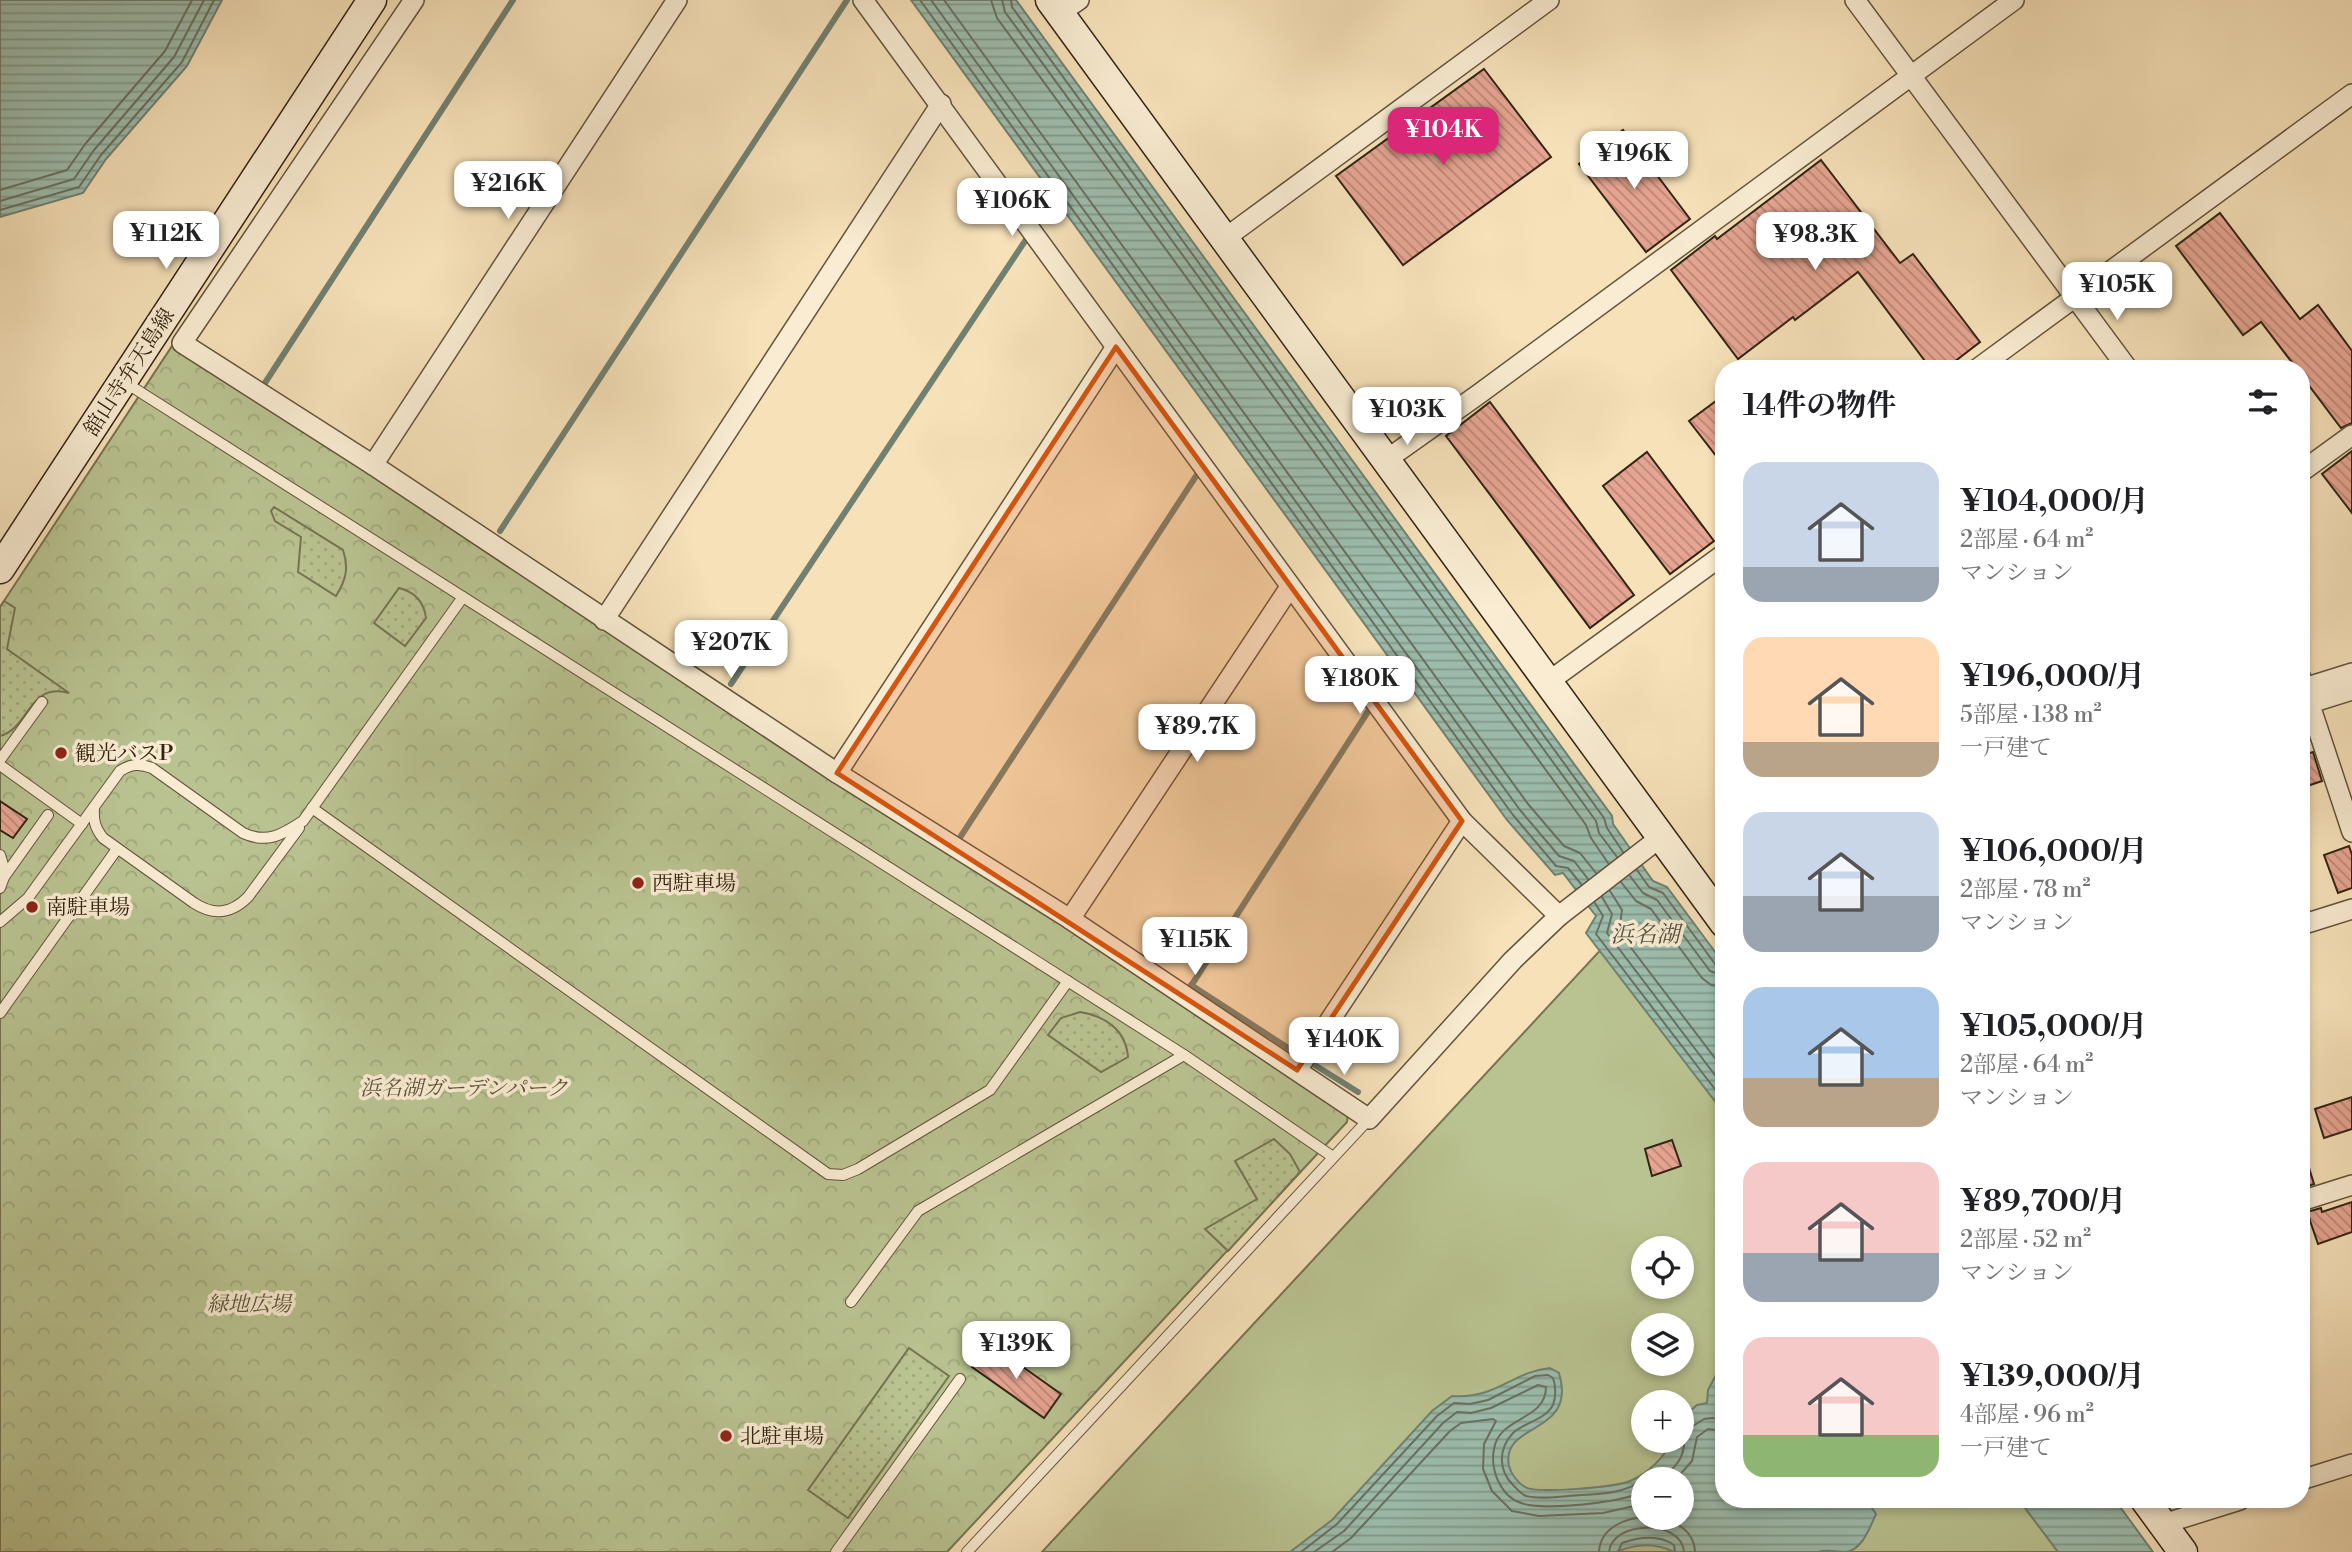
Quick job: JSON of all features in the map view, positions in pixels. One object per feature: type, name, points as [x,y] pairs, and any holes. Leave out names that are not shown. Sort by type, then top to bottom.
[{"type":"street","name":"舘山寺弁天島線","points":[[0,569],[372,0]]},
{"type":"street","points":[[414,0],[182,343],[373,465],[837,773],[1070,919],[1369,1119],[1513,960],[1559,916],[1657,840]]},
{"type":"street","points":[[373,465],[677,0]]},
{"type":"street","points":[[863,0],[1462,821],[1559,916]]},
{"type":"street","points":[[1224,239],[1549,0]]},
{"type":"street","points":[[1856,0],[2121,360]]},
{"type":"street","points":[[1386,460],[2014,0]]},
{"type":"street","points":[[1063,4],[1224,239],[1548,682],[1657,840],[1714,892]]},
{"type":"street","points":[[1989,360],[2352,94]]},
{"type":"street","points":[[604,620],[941,104]]},
{"type":"street","points":[[837,773],[1116,347]]},
{"type":"street","points":[[2310,465],[2352,435]]},
{"type":"street","points":[[1548,682],[1715,561]]},
{"type":"street","points":[[1070,919],[1290,587]]},
{"type":"street","points":[[2310,690],[2352,673]]},
{"type":"street","points":[[2310,693],[2352,690]]},
{"type":"street","points":[[2310,710],[2352,832]]},
{"type":"street","points":[[1297,1070],[1462,821]]},
{"type":"street","points":[[2310,922],[2352,909]]},
{"type":"street","points":[[2310,1198],[2352,1185]]},
{"type":"street","points":[[2310,1477],[2352,1464]]},
{"type":"street","points":[[2151,1508],[2183,1552]]},
{"type":"street","points":[[2162,1524],[2214,1508]]},
{"type":"lane","points":[[123,382],[1184,1055],[1333,1157]]},
{"type":"lane","points":[[94,806],[96,829],[103,838],[204,909],[228,911],[239,906],[463,597]]},
{"type":"lane","points":[[0,760],[42,702]]},
{"type":"lane","points":[[0,922],[28,898],[120,771],[130,765],[141,764],[152,768],[243,833],[253,837],[274,838],[303,821]]},
{"type":"lane","points":[[0,765],[82,824]]},
{"type":"lane","points":[[312,808],[828,1174],[843,1175],[858,1170],[990,1090],[1068,981]]},
{"type":"lane","points":[[0,888],[4,877],[48,815]]},
{"type":"lane","points":[[0,1013],[117,849]]},
{"type":"lane","points":[[0,855],[4,877]]},
{"type":"lane","points":[[851,1301],[918,1212],[1184,1055]]},
{"type":"lane","points":[[967,1552],[1369,1119]]},
{"type":"lane","points":[[836,1552],[960,1379]]},
{"type":"highlighted area","points":[[1116,347],[1462,821],[1297,1070],[837,773]]},
{"type":"green space","name":"浜名湖ガーデンパーク","points":[[174,343],[1348,1112],[1347,1122],[947,1552],[0,1552],[0,607]]},
{"type":"green space","points":[[274,507],[343,550],[346,574],[336,596],[298,572],[301,537],[275,521],[271,511]]},
{"type":"green space","points":[[399,588],[418,599],[426,618],[405,646],[374,623]]},
{"type":"green space","points":[[4,601],[15,608],[7,649],[69,693],[55,691],[45,694],[18,724],[0,736],[0,607]]},
{"type":"green space","points":[[1619,930],[1715,1055],[1715,1508],[2063,1508],[2097,1552],[1042,1552]]},
{"type":"green space","points":[[1080,1012],[1098,1017],[1113,1026],[1123,1039],[1128,1057],[1101,1072],[1048,1035],[1061,1018]]},
{"type":"green space","points":[[1274,1139],[1290,1154],[1300,1172],[1228,1251],[1205,1229],[1257,1199],[1235,1161]]},
{"type":"green space","points":[[909,1348],[949,1376],[848,1518],[808,1490]]},
{"type":"water","points":[[0,0],[222,0],[187,66],[106,159],[83,193],[0,217]]},
{"type":"water","name":"浜名湖","points":[[911,0],[1016,0],[1612,816],[1613,824],[1653,881],[1667,887],[1715,952],[1715,1101],[1586,933],[1596,916],[1563,873],[1555,875],[1507,820]]},
{"type":"water","points":[[1550,1368],[1559,1373],[1562,1393],[1558,1408],[1549,1418],[1516,1441],[1509,1452],[1510,1469],[1517,1481],[1532,1489],[1577,1489],[1631,1480],[1631,1530],[1694,1530],[1694,1467],[1651,1467],[1664,1453],[1694,1453],[1694,1408],[1707,1403],[1708,1390],[1715,1377],[1715,1508],[1872,1508],[1876,1514],[1861,1543],[1845,1552],[1674,1552],[1645,1545],[1616,1552],[1290,1552],[1332,1520],[1432,1411],[1452,1396],[1468,1396],[1493,1390],[1536,1370]]},
{"type":"water","points":[[2025,1508],[2121,1508],[2153,1552],[2058,1552]]},
{"type":"building","points":[[1484,69],[1551,157],[1403,265],[1336,176]]},
{"type":"building","points":[[1623,130],[1690,219],[1646,252],[1579,164]]},
{"type":"building","points":[[1821,160],[1900,263],[1913,254],[1980,342],[1957,360],[1924,360],[1858,272],[1738,359],[1671,270],[1715,236],[1717,239]]},
{"type":"building","points":[[2220,213],[2300,319],[2318,305],[2352,351],[2352,423],[2341,428],[2310,387],[2310,360],[2290,360],[2261,322],[2243,335],[2176,246]]},
{"type":"building","points":[[1490,402],[1634,595],[1590,628],[1446,436]]},
{"type":"building","points":[[1715,402],[1715,454],[1689,421]]},
{"type":"building","points":[[2352,451],[2352,513],[2322,474]]},
{"type":"building","points":[[1647,452],[1714,541],[1670,574],[1603,486]]},
{"type":"building","points":[[2313,752],[2322,781],[2310,785],[2310,753]]},
{"type":"building","points":[[0,801],[27,819],[13,838],[0,830]]},
{"type":"building","points":[[2349,846],[2352,855],[2352,888],[2338,893],[2324,855]]},
{"type":"building","points":[[2352,1097],[2352,1129],[2324,1138],[2315,1109]]},
{"type":"building","points":[[1672,1140],[1681,1166],[1652,1176],[1645,1149]]},
{"type":"building","points":[[2352,1202],[2352,1232],[2318,1244],[2310,1221],[2310,1211],[2321,1208],[2322,1212]]},
{"type":"building","points":[[989,1343],[1061,1394],[1044,1418],[972,1367]]},
{"type":"waterway","points":[[263,386],[513,0]]},
{"type":"waterway","points":[[500,531],[847,0]]},
{"type":"waterway","points":[[731,684],[1029,235]]},
{"type":"waterway","points":[[961,836],[1200,470]]},
{"type":"waterway","points":[[1189,989],[1371,707]]},
{"type":"waterway","points":[[1191,985],[1299,1055]]},
{"type":"waterway","points":[[1313,1064],[1358,1092]]},
{"type":"place","name":"観光バスP","points":[[61,753]]},
{"type":"place","name":"西駐車場","points":[[638,883]]},
{"type":"place","name":"南駐車場","points":[[32,907]]},
{"type":"place","name":"北駐車場","points":[[726,1436]]},
{"type":"park label","name":"緑地広場","points":[[249,1304]]}]
